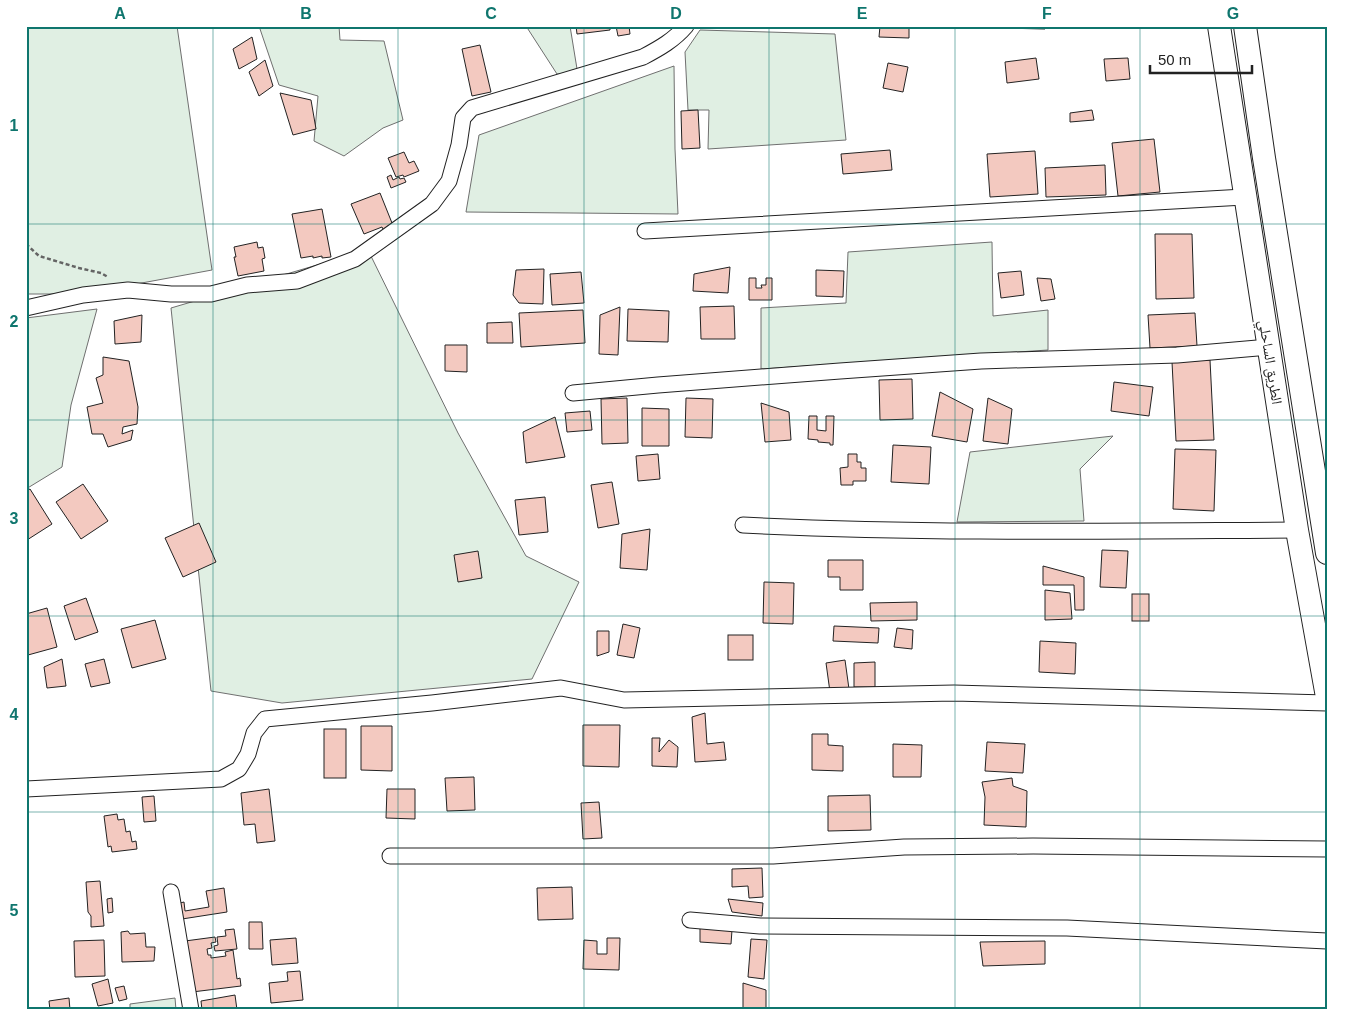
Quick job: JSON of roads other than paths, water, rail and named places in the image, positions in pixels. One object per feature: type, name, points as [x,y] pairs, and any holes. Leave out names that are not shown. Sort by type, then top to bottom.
[{"type":"highway","name":"الطريق الساحلي","points":[[1219,26],[1297,530],[1327,697]]},
{"type":"highway","name":"الطريق الساحلي","points":[[1245,26],[1264,158],[1327,553]]},
{"type":"street","points":[[26,308],[83,295],[128,290],[171,294],[211,294],[247,285],[297,281],[355,259],[432,204],[449,181],[459,145],[463,118],[472,108],[643,57],[674,38],[686,26]]},
{"type":"street","points":[[645,231],[1244,197]]},
{"type":"street","points":[[573,393],[981,361],[1177,354],[1269,347]]},
{"type":"street","points":[[743,525],[830,530],[1297,530]]},
{"type":"street","points":[[26,789],[221,779],[239,769],[248,754],[254,733],[265,719],[432,703],[560,688],[624,700],[954,693],[1327,703]]},
{"type":"street","points":[[390,856],[773,856],[904,847],[1033,846],[1327,849]]},
{"type":"street","points":[[171,892],[192,1010]]},
{"type":"street","points":[[690,920],[760,926],[1067,928],[1327,941]]}]
